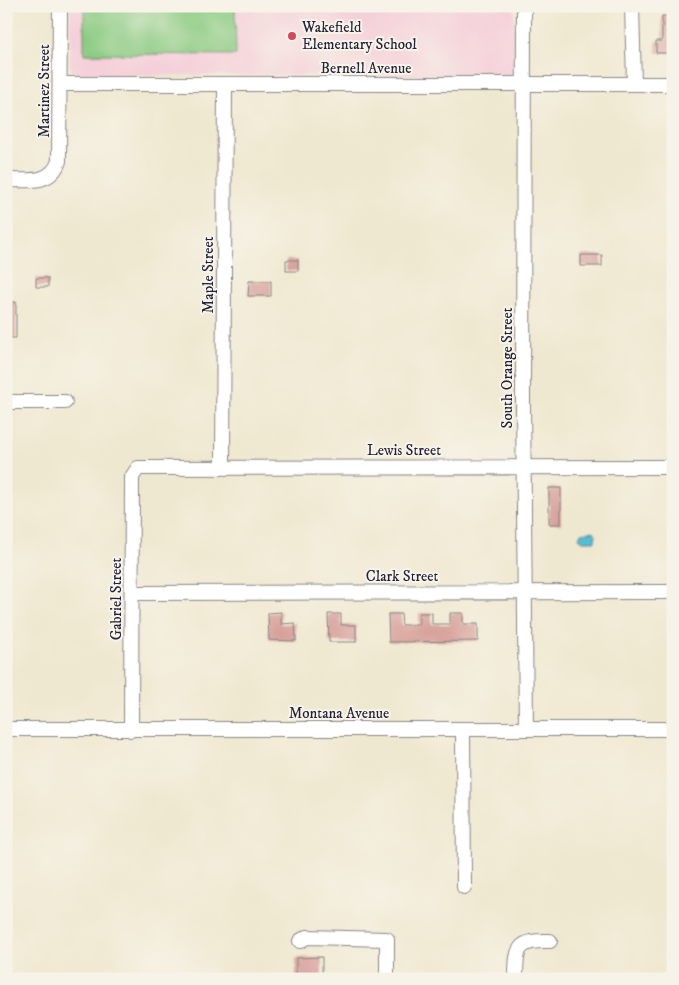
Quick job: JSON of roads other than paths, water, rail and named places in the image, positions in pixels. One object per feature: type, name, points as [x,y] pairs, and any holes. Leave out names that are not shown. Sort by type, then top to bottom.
[{"type":"street","name":"Martinez Street","points":[[6,180],[39,180],[52,174],[60,156],[60,6]]},
{"type":"street","name":"South Orange Street","points":[[524,6],[526,729]]},
{"type":"street","points":[[632,6],[634,84]]},
{"type":"street","name":"Bernell Avenue","points":[[60,84],[673,84]]},
{"type":"street","name":"Maple Street","points":[[223,467],[226,84]]},
{"type":"street","points":[[6,402],[65,402]]},
{"type":"street","name":"Lewis Street","points":[[135,470],[142,467],[673,467]]},
{"type":"street","name":"Gabriel Street","points":[[131,730],[132,477],[135,470]]},
{"type":"street","name":"Clark Street","points":[[132,593],[673,592]]},
{"type":"street","name":"Montana Avenue","points":[[6,729],[673,729]]},
{"type":"street","points":[[463,729],[464,887]]},
{"type":"street","points":[[300,941],[307,937],[387,939],[387,979]]},
{"type":"street","points":[[516,979],[518,949],[522,944],[533,941],[550,941]]},
{"type":"water","points":[[593,531],[596,534],[595,541],[583,541],[579,538],[581,533]]},
{"type":"place","name":"Wakefield Elementary School","points":[[292,36]]}]
